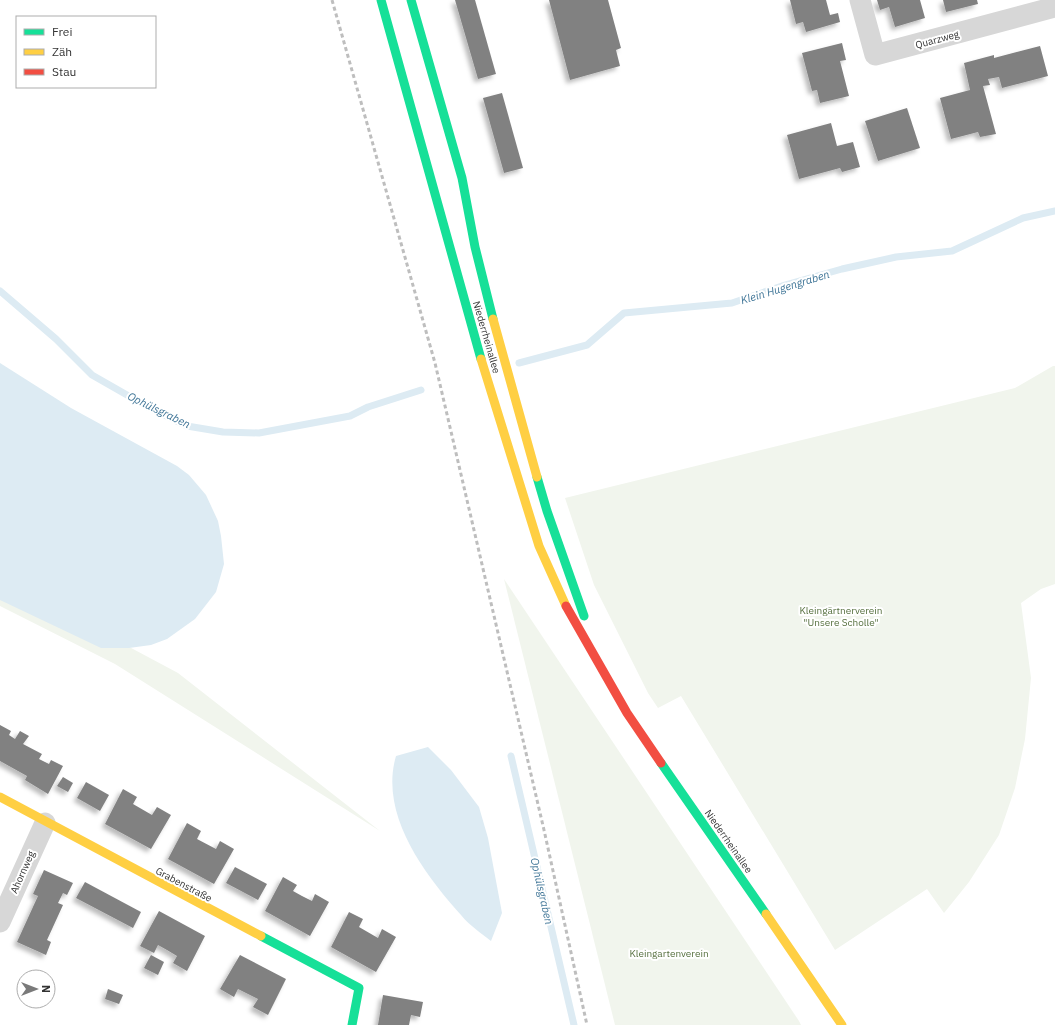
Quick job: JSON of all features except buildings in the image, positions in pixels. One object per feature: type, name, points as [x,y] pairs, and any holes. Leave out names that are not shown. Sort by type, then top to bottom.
[{"type":"main road","name":"Niederrheinallee","points":[[381,0],[478,348],[520,492],[539,546],[560,595],[627,713],[842,1025]]},
{"type":"main road","name":"Niederrheinallee","points":[[411,0],[462,178],[475,247],[545,503],[602,668]]},
{"type":"main road","name":"Grabenstraße","points":[[0,798],[359,988],[352,1025]]},
{"type":"street","name":"Quarzweg","points":[[860,0],[875,55],[1055,7]]},
{"type":"street","name":"Ahornweg","points":[[0,922],[45,823]]},
{"type":"green space","name":"Kleingärtnerverein \"Unsere Scholle\"","points":[[1055,366],[1055,584],[1041,589],[1021,603],[1031,678],[1025,739],[1015,788],[999,835],[969,882],[944,913],[927,889],[835,950],[681,696],[658,708],[648,693],[594,585],[565,498],[1015,388]]},
{"type":"green space","points":[[0,578],[178,673],[380,831],[115,664],[0,606]]},
{"type":"green space","name":"Kleingartenverein","points":[[504,579],[799,1021],[801,1025],[615,1025]]},
{"type":"shaded area","points":[[0,363],[71,408],[177,466],[189,475],[206,495],[218,521],[224,564],[216,592],[195,619],[167,639],[151,645],[129,648],[101,648],[0,600]]},
{"type":"shaded area","points":[[428,747],[451,770],[479,807],[488,838],[502,913],[491,941],[464,919],[433,881],[408,842],[399,821],[394,800],[392,778],[396,756]]},
{"type":"waterway","name":"Klein Hugengraben","points":[[519,363],[587,345],[624,313],[732,303],[785,285],[842,269],[896,257],[952,251],[1023,218],[1055,211]]},
{"type":"waterway","name":"Ophülsgraben","points":[[0,291],[56,339],[92,375],[148,407],[187,426],[223,432],[259,433],[350,416],[368,407],[421,390]]},
{"type":"waterway","name":"Ophülsgraben","points":[[511,756],[574,1025]]},
{"type":"railway","points":[[332,0],[435,363],[544,830],[587,1025]]},
{"type":"traffic: fast","points":[[381,0],[481,359]]},
{"type":"traffic: fast","points":[[411,0],[462,178],[475,247],[493,319]]},
{"type":"traffic: fast","points":[[537,477],[547,511],[584,616]]},
{"type":"traffic: fast","points":[[661,763],[766,914]]},
{"type":"traffic: fast","points":[[261,936],[359,988],[352,1025]]},
{"type":"traffic: slow","points":[[493,319],[537,477]]},
{"type":"traffic: slow","points":[[481,359],[539,546],[566,606]]},
{"type":"traffic: slow","points":[[0,797],[261,936]]},
{"type":"traffic: slow","points":[[766,914],[842,1025]]},
{"type":"traffic: jam","points":[[566,606],[627,713],[661,763]]}]
